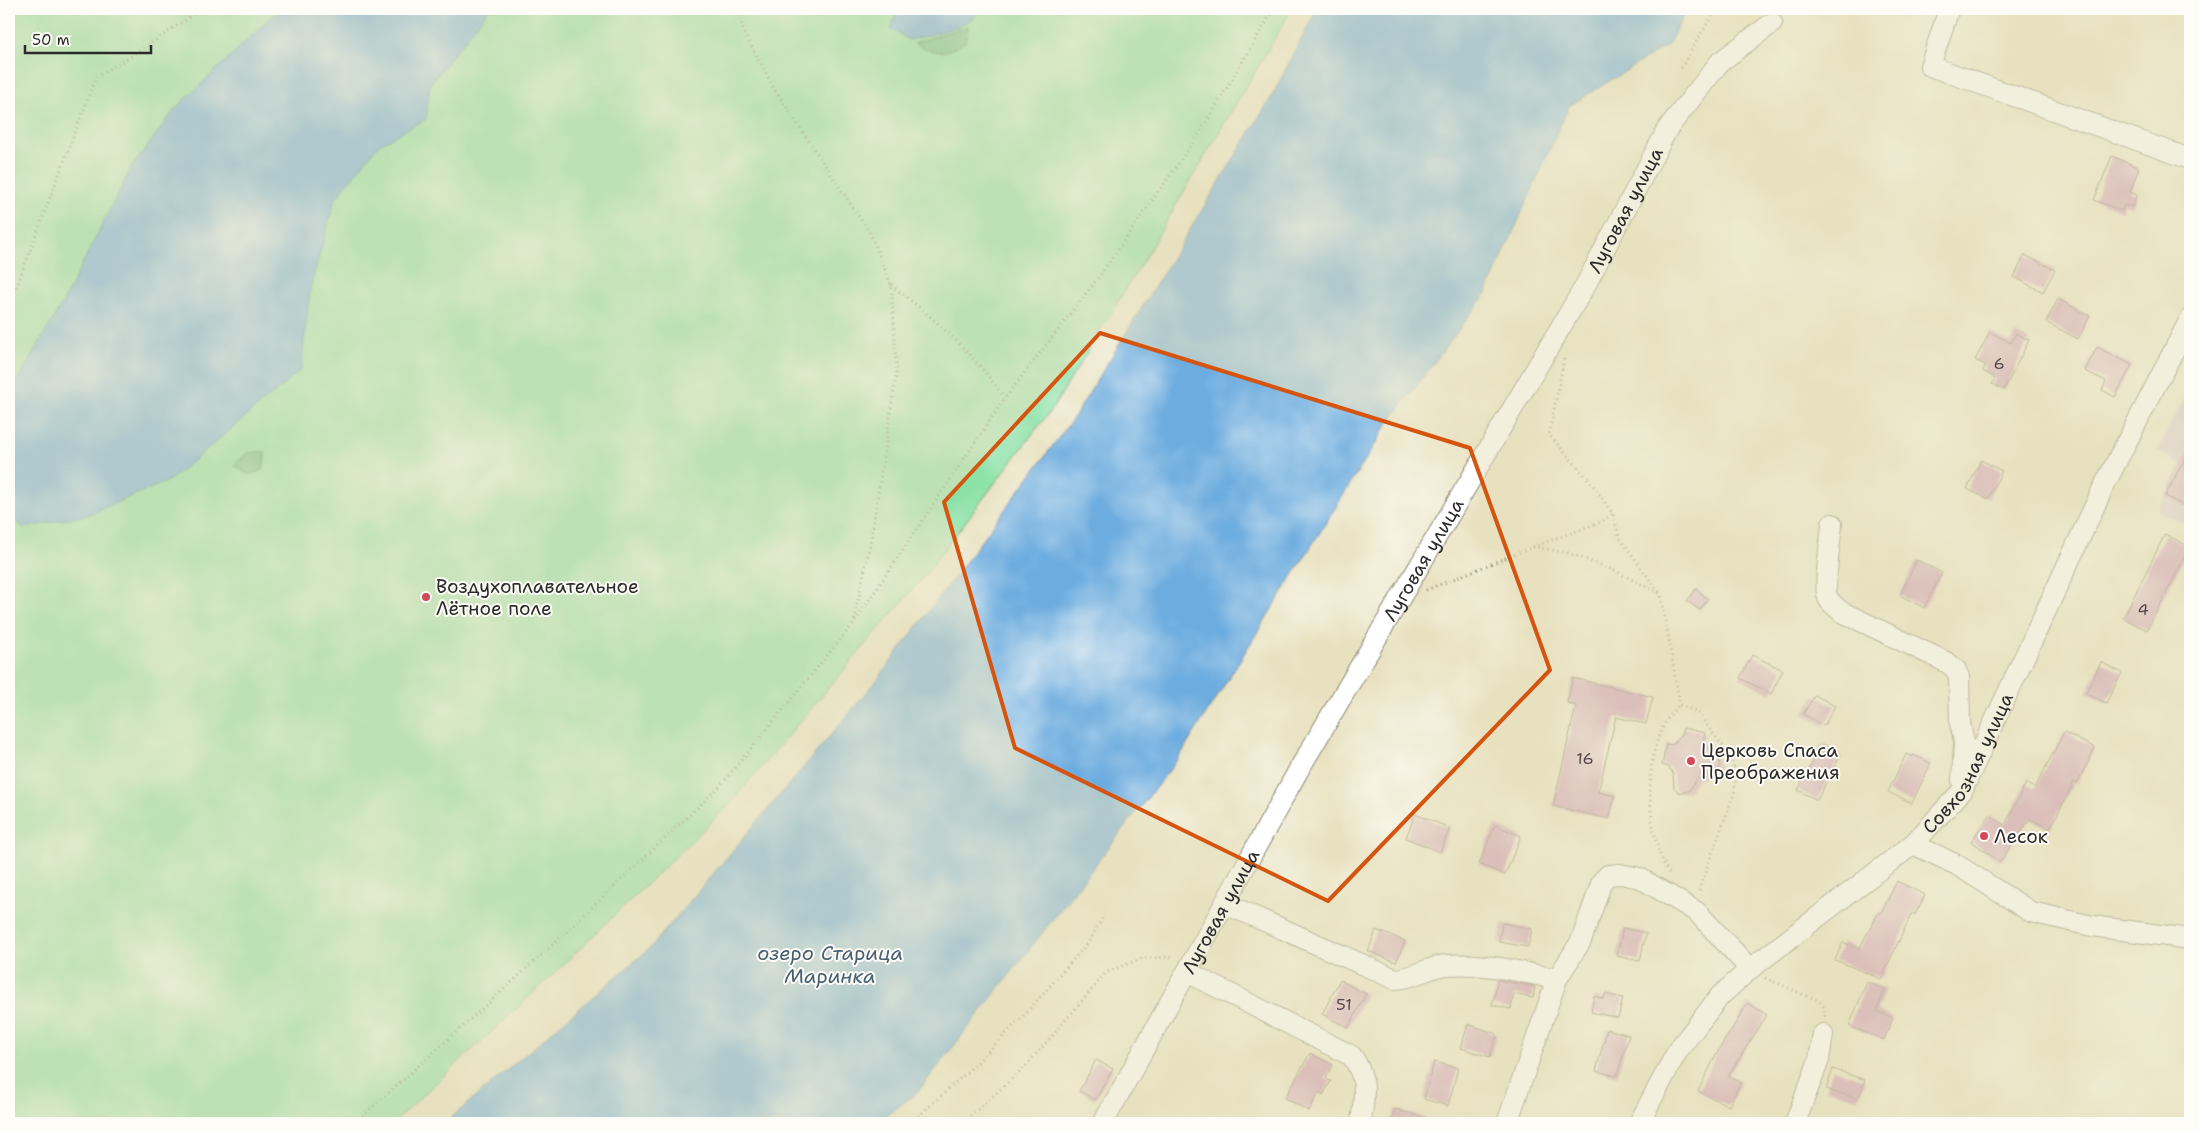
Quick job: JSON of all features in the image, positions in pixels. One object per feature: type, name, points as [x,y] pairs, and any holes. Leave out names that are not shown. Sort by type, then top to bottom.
[{"type":"street","points":[[1949,9],[1930,66],[2190,159]]},
{"type":"street","name":"Луговая улица","points":[[1103,1123],[1226,904],[1298,770],[1585,286],[1668,128],[1720,62],[1772,23]]},
{"type":"street","name":"Совхозная улица","points":[[1639,1123],[1678,1050],[1720,996],[1750,969],[1913,844],[1962,790],[2105,484],[2190,319]]},
{"type":"street","points":[[1832,524],[1827,597],[1842,612],[1948,663],[1956,670],[1959,677],[1960,723],[1964,742],[1962,790]]},
{"type":"street","points":[[1913,844],[1957,865],[2031,912],[2092,926],[2190,939]]},
{"type":"street","points":[[1507,1123],[1556,979],[1581,941],[1602,880],[1608,875],[1620,874],[1640,878],[1697,912],[1750,969]]},
{"type":"street","points":[[1226,904],[1395,979],[1408,979],[1424,970],[1444,965],[1465,964],[1556,979]]},
{"type":"street","points":[[1191,966],[1352,1056],[1362,1070],[1366,1090],[1361,1123]]},
{"type":"street","points":[[1795,1123],[1819,1060],[1823,1034]]},
{"type":"path","points":[[9,306],[96,78],[143,49],[201,9]]},
{"type":"path","points":[[739,9],[744,31],[776,90],[870,233],[891,285],[897,370],[871,540],[853,624]]},
{"type":"path","points":[[355,1123],[543,954],[721,785],[853,624],[1005,398],[1098,278],[1195,139],[1274,9]]},
{"type":"path","points":[[1681,68],[1716,9]]},
{"type":"path","points":[[891,285],[938,321],[979,363],[1005,398]]},
{"type":"path","points":[[1566,351],[1550,435],[1590,481],[1613,514],[1619,537],[1661,594],[1680,705]]},
{"type":"path","points":[[1421,592],[1601,522],[1613,514]]},
{"type":"path","points":[[1533,547],[1568,553],[1611,569],[1661,594]]},
{"type":"path","points":[[1672,878],[1662,863],[1651,811],[1653,756],[1660,734],[1670,713],[1680,705]]},
{"type":"path","points":[[1680,705],[1698,712],[1731,757],[1736,775],[1735,791],[1700,886],[1697,912]]},
{"type":"path","points":[[911,1123],[978,1063],[1028,1011],[1088,943],[1103,916]]},
{"type":"path","points":[[963,1123],[1026,1066],[1107,972],[1143,958],[1174,956],[1191,966]]},
{"type":"path","points":[[1750,969],[1769,980],[1819,1001],[1826,1012],[1823,1034]]},
{"type":"highlighted area","points":[[1100,333],[1470,448],[1550,670],[1328,901],[1015,748],[944,502]]},
{"type":"shaded area","points":[[2190,387],[2190,527],[2158,511],[2182,465],[2157,451]]},
{"type":"green space","name":"Воздухоплавательное Лётное поле","points":[[9,9],[1292,9],[1149,251],[1054,406],[924,576],[728,806],[545,982],[393,1123],[9,1123]]},
{"type":"green space","points":[[968,26],[965,42],[945,51],[934,51],[914,43]]},
{"type":"green space","points":[[266,451],[263,470],[248,475],[234,465],[247,453]]},
{"type":"water","points":[[280,9],[489,9],[430,84],[426,119],[379,144],[335,199],[310,289],[301,370],[170,480],[87,515],[24,528],[9,516],[9,400],[20,376],[62,304],[131,168],[176,108]]},
{"type":"water","points":[[898,9],[982,9],[976,16],[958,26],[909,40],[891,29]]},
{"type":"water","name":"озеро Старица Маринка","points":[[1317,9],[1687,9],[1668,45],[1569,106],[1486,294],[1389,422],[1178,759],[918,1092],[877,1123],[445,1123],[650,948],[874,684],[1075,416],[1271,98]]},
{"type":"building","points":[[2112,156],[2139,168],[2130,192],[2137,195],[2132,207],[2124,205],[2122,211],[2094,200]]},
{"type":"building","points":[[2025,255],[2055,270],[2043,292],[2014,277]]},
{"type":"building","points":[[2058,299],[2090,316],[2078,339],[2046,322]]},
{"type":"building","points":[[1990,332],[2011,343],[2016,333],[2029,340],[2004,390],[1992,384],[1995,378],[1983,371],[1986,365],[1975,360]]},
{"type":"building","points":[[2097,347],[2132,365],[2115,397],[2102,390],[2106,381],[2085,371]]},
{"type":"building","points":[[2190,449],[2190,509],[2165,496]]},
{"type":"building","points":[[1981,460],[2002,471],[1988,499],[1967,489]]},
{"type":"building","points":[[2165,534],[2190,547],[2147,630],[2123,618]]},
{"type":"building","points":[[1917,560],[1942,573],[1924,608],[1900,595]]},
{"type":"building","points":[[1696,589],[1708,599],[1700,610],[1687,601]]},
{"type":"building","points":[[1752,655],[1783,670],[1771,694],[1740,678]]},
{"type":"building","points":[[2101,662],[2122,673],[2106,703],[2086,693]]},
{"type":"building","points":[[1573,678],[1653,697],[1646,724],[1616,717],[1598,792],[1615,796],[1609,819],[1553,806],[1576,706],[1567,703]]},
{"type":"building","points":[[1815,695],[1835,706],[1824,726],[1803,714]]},
{"type":"building","name":"Церковь Спаса Преображения","points":[[1683,728],[1705,733],[1703,742],[1709,747],[1710,752],[1719,758],[1720,766],[1715,773],[1697,779],[1689,791],[1680,793],[1674,788],[1673,774],[1669,767],[1662,765],[1666,744],[1673,745],[1682,733]]},
{"type":"building","points":[[2064,732],[2095,748],[2077,784],[2074,782],[2050,829],[2030,819],[2000,862],[1971,841],[1990,815],[2005,825],[2026,783],[2035,788]]},
{"type":"building","points":[[1822,744],[1841,754],[1817,800],[1798,790]]},
{"type":"building","points":[[1906,754],[1931,763],[1912,803],[1888,792]]},
{"type":"building","points":[[1415,814],[1450,828],[1440,852],[1406,838]]},
{"type":"building","points":[[1495,825],[1521,836],[1505,875],[1479,864]]},
{"type":"building","points":[[1897,881],[1925,895],[1915,915],[1912,913],[1881,979],[1835,960],[1843,942],[1859,949],[1879,912],[1881,913]]},
{"type":"building","points":[[1502,923],[1532,929],[1528,947],[1499,942]]},
{"type":"building","points":[[1623,928],[1646,933],[1640,961],[1617,956]]},
{"type":"building","points":[[1376,930],[1405,941],[1396,962],[1368,951]]},
{"type":"building","points":[[1340,980],[1366,994],[1348,1028],[1322,1014]]},
{"type":"building","points":[[1498,980],[1535,987],[1533,998],[1514,994],[1511,1009],[1492,1005]]},
{"type":"building","points":[[1867,982],[1885,989],[1877,1011],[1893,1018],[1884,1040],[1849,1026]]},
{"type":"building","points":[[1605,994],[1623,998],[1618,1018],[1591,1012],[1594,996],[1604,999]]},
{"type":"building","points":[[1748,1003],[1767,1015],[1728,1076],[1741,1082],[1729,1106],[1698,1091],[1718,1051]]},
{"type":"building","points":[[1468,1024],[1497,1034],[1490,1057],[1461,1048]]},
{"type":"building","points":[[1607,1029],[1629,1035],[1617,1076],[1596,1071]]},
{"type":"building","points":[[1310,1053],[1333,1065],[1326,1079],[1331,1081],[1323,1095],[1319,1092],[1309,1111],[1285,1098]]},
{"type":"building","points":[[1096,1060],[1113,1069],[1095,1100],[1079,1091]]},
{"type":"building","points":[[1434,1062],[1458,1068],[1448,1106],[1424,1099]]},
{"type":"building","points":[[1833,1069],[1865,1080],[1858,1099],[1826,1089]]},
{"type":"building","points":[[1395,1109],[1433,1120],[1432,1123],[1391,1123]]},
{"type":"place","name":"Воздухоплавательное Лётное поле","points":[[426,597]]},
{"type":"place","name":"Церковь Спаса Преображения","points":[[1691,761]]},
{"type":"place","name":"Лесок","points":[[1984,836]]}]
